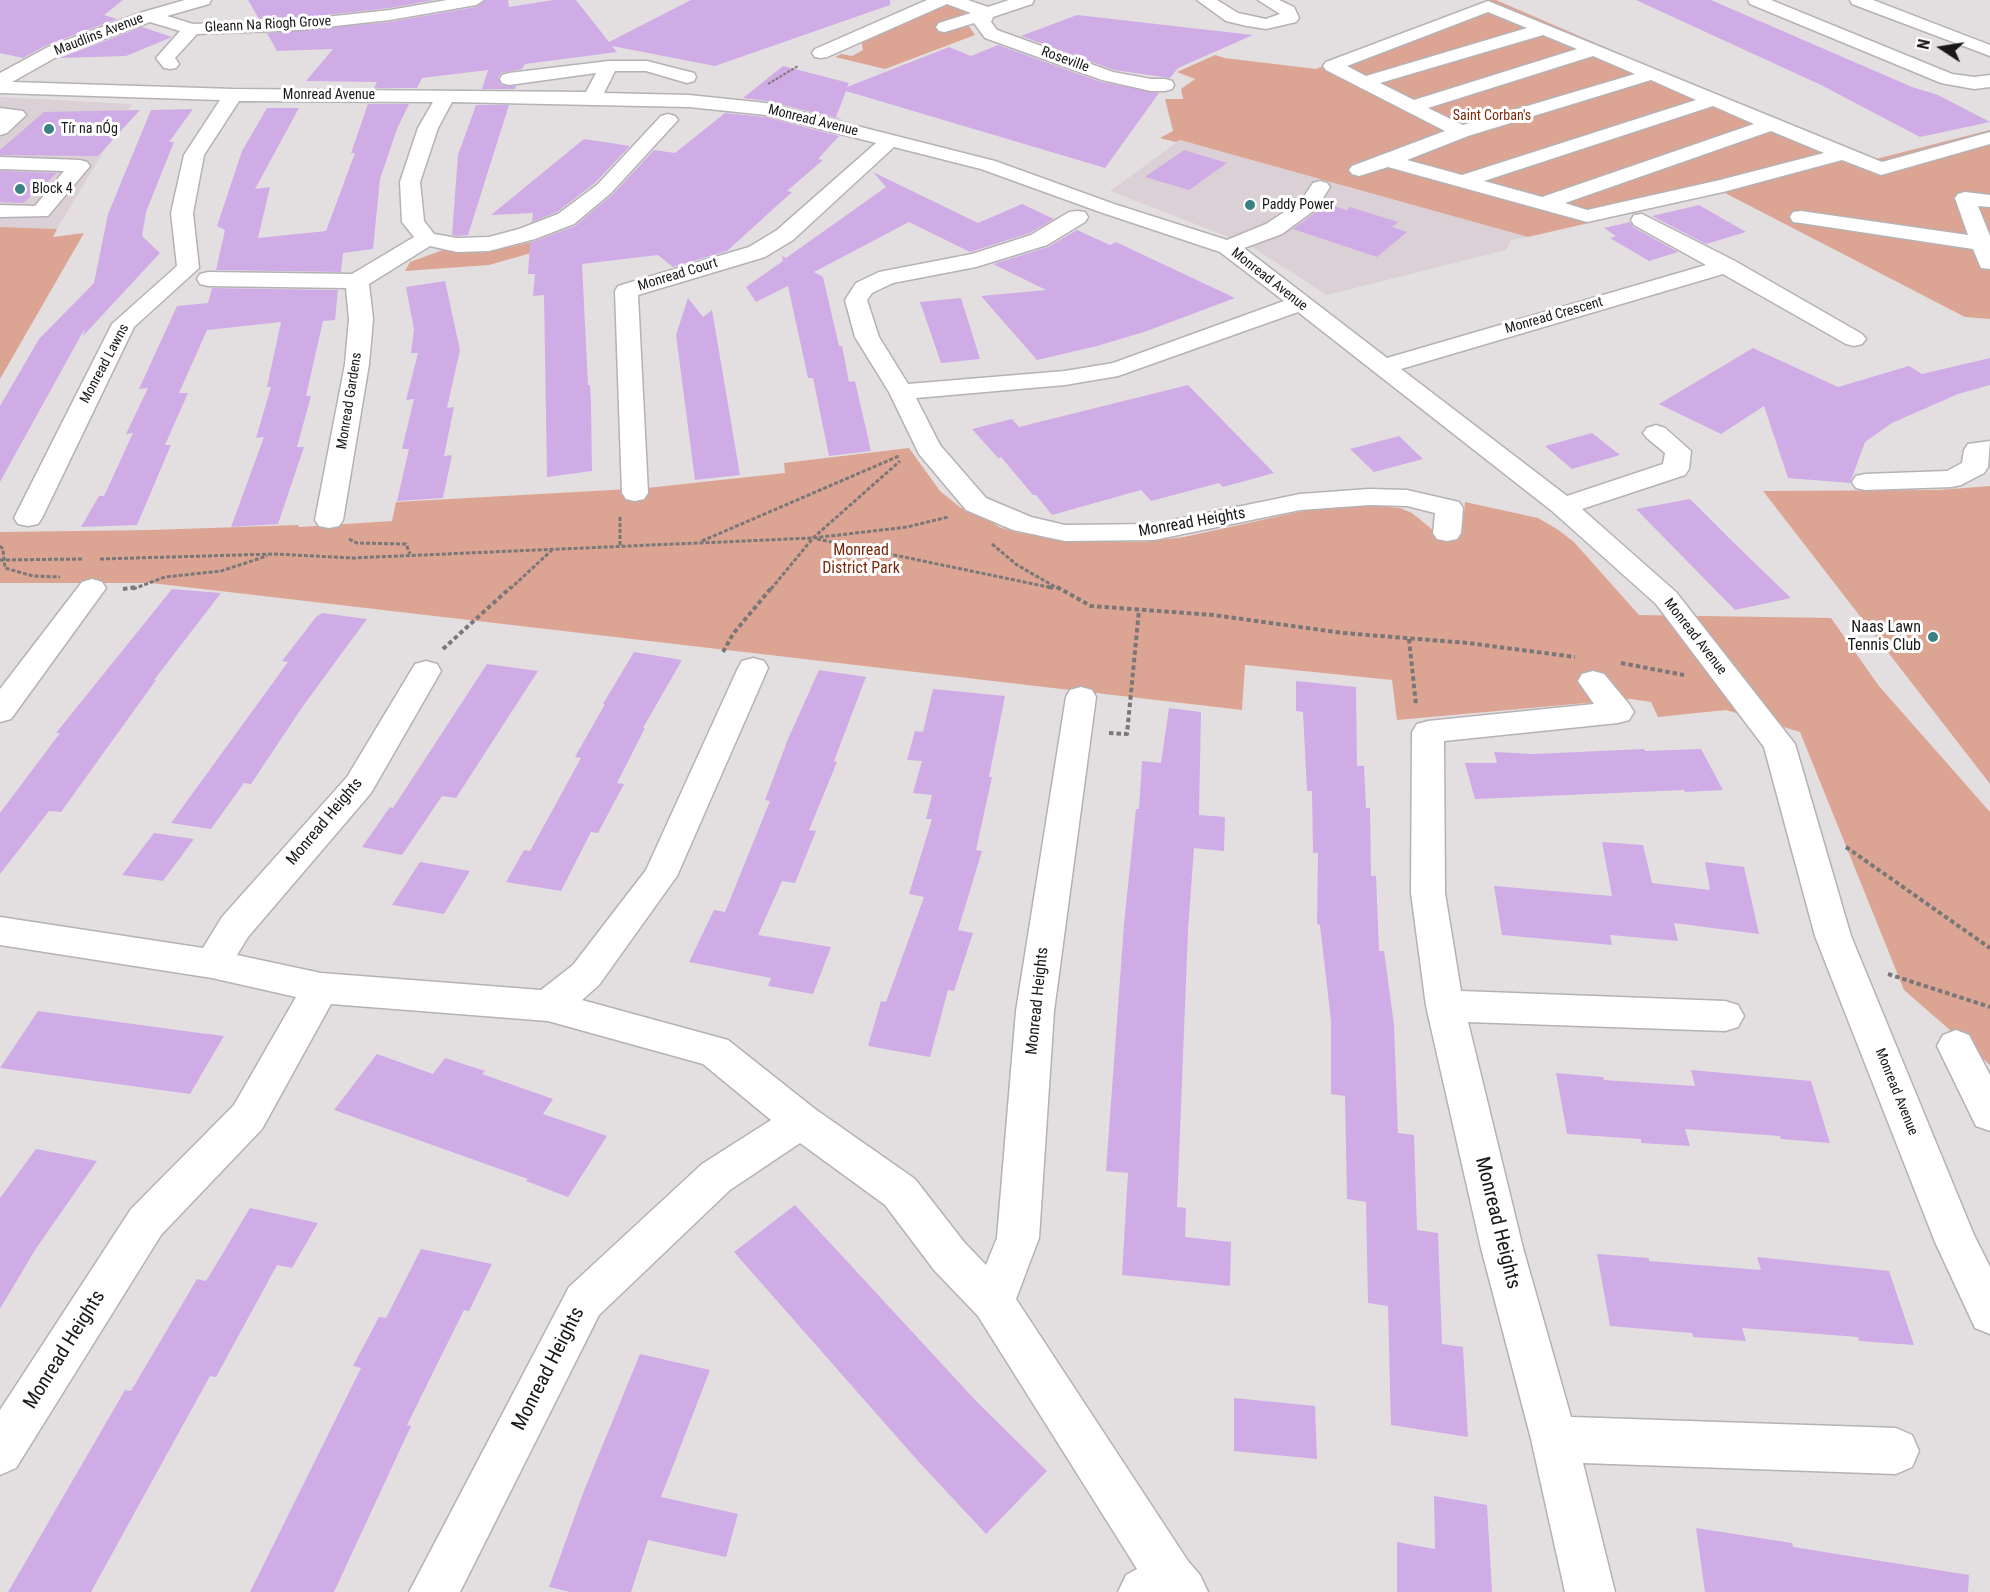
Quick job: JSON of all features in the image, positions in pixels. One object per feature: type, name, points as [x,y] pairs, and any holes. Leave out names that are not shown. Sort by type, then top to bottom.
[{"type":"street","name":"Maudlins Avenue","points":[[0,81],[54,51],[149,16],[203,0]]},
{"type":"street","points":[[375,0],[390,15]]},
{"type":"street","name":"Gleann Na Riogh Grove","points":[[149,16],[192,29],[298,25],[390,15],[476,0]]},
{"type":"street","points":[[821,52],[941,0]]},
{"type":"street","points":[[952,0],[986,12]]},
{"type":"street","points":[[945,27],[1026,0]]},
{"type":"street","points":[[1205,0],[1232,17],[1247,21],[1266,24],[1290,18],[1288,11],[1266,0]]},
{"type":"street","points":[[1756,0],[1948,79],[1974,83],[1990,81]]},
{"type":"street","points":[[1858,0],[1990,51]]},
{"type":"street","points":[[1617,210],[1332,66],[1488,6],[1881,169],[1990,138]]},
{"type":"street","name":"Roseville","points":[[986,12],[982,22],[991,34],[1108,76],[1151,85],[1165,85]]},
{"type":"street","points":[[170,64],[165,58],[192,29]]},
{"type":"street","points":[[1364,82],[1544,29]]},
{"type":"street","points":[[1414,106],[1594,50]]},
{"type":"street","points":[[592,98],[609,66]]},
{"type":"street","points":[[509,79],[609,66],[647,66],[687,77]]},
{"type":"street","points":[[1359,170],[1461,132],[1653,74]]},
{"type":"street","name":"Monread Avenue","points":[[0,87],[233,95],[592,98],[689,101],[766,109],[988,165],[1107,208],[1228,247],[1563,506],[1666,598],[1779,744],[1833,936],[1956,1242],[1990,1312]]},
{"type":"street","name":"Monread Lawns","points":[[28,518],[124,324],[188,268],[182,213],[194,155],[233,95]]},
{"type":"street","points":[[446,96],[428,128],[411,182],[413,222],[427,238],[457,245],[489,244],[527,234],[566,219],[604,189],[668,120]]},
{"type":"street","points":[[1462,182],[1714,100]]},
{"type":"street","points":[[0,114],[16,115],[0,129]]},
{"type":"street","points":[[1543,204],[1773,124]]},
{"type":"street","name":"Monread Court","points":[[635,493],[626,291],[757,252],[785,235],[890,140]]},
{"type":"street","points":[[1941,152],[1990,158]]},
{"type":"street","points":[[1387,161],[1587,216],[1723,186],[1843,154]]},
{"type":"street","points":[[0,163],[80,166],[41,212],[0,211]]},
{"type":"street","points":[[1228,247],[1274,229],[1309,205],[1320,187]]},
{"type":"street","points":[[1988,252],[1965,198],[1990,201]]},
{"type":"street","name":"Monread Heights","points":[[1077,217],[1040,240],[976,260],[887,277],[864,288],[856,300],[867,337],[901,392],[928,448],[976,504],[1023,524],[1065,533],[1103,534],[1154,532],[1300,502],[1368,496],[1407,498],[1449,508],[1447,534]]},
{"type":"street","points":[[1801,217],[1988,252]]},
{"type":"street","points":[[1642,220],[1854,339]]},
{"type":"street","points":[[208,279],[357,281],[427,238]]},
{"type":"street","name":"Monread Crescent","points":[[1382,367],[1727,266]]},
{"type":"street","name":"Monread Gardens","points":[[329,520],[357,364],[361,319],[357,281]]},
{"type":"street","points":[[901,392],[1065,378],[1118,369],[1299,304]]},
{"type":"street","points":[[1563,506],[1676,469],[1678,450],[1656,433]]},
{"type":"street","points":[[1865,482],[1952,479],[1982,458]]},
{"type":"street","points":[[0,711],[102,589]]},
{"type":"street","name":"Monread Heights","points":[[1590,1592],[1554,1439],[1502,1248],[1444,1006],[1428,893],[1428,732],[1618,712],[1595,667]]},
{"type":"street","points":[[548,1006],[586,975],[660,876],[753,668]]},
{"type":"street","name":"Monread Heights","points":[[212,964],[235,927],[359,785],[426,671]]},
{"type":"street","name":"Monread Heights","points":[[993,1302],[1018,1238],[1035,1011],[1078,714]]},
{"type":"street","points":[[0,931],[212,964],[321,988],[548,1006],[715,1051],[801,1121],[900,1192],[949,1256],[993,1302],[1166,1587]]},
{"type":"street","name":"Monread Heights","points":[[0,1452],[146,1222],[248,1117],[321,988]]},
{"type":"street","points":[[1444,1006],[1725,1016]]},
{"type":"street","points":[[1956,1046],[1989,1110]]},
{"type":"street","name":"Monread Heights","points":[[434,1592],[584,1301],[716,1177],[801,1121]]},
{"type":"street","points":[[1554,1439],[1896,1451]]},
{"type":"path","points":[[761,88],[821,52]]},
{"type":"path","points":[[699,543],[898,457],[928,448]]},
{"type":"path","points":[[722,653],[733,634],[813,538],[900,462],[898,457]]},
{"type":"path","points":[[97,559],[274,554],[353,558],[813,538],[907,527],[956,515],[976,504],[982,536],[1017,565],[1091,606],[1213,615],[1343,633],[1468,643],[1595,667],[1646,667],[1688,676]]},
{"type":"path","points":[[329,520],[344,537],[357,543],[406,544],[410,554]]},
{"type":"path","points":[[813,538],[1059,589]]},
{"type":"path","points":[[0,546],[3,549],[5,568],[33,576],[75,578],[102,589],[132,589],[165,576],[221,571],[274,554]]},
{"type":"path","points":[[426,671],[430,661],[554,549]]},
{"type":"path","points":[[3,560],[86,559]]},
{"type":"path","points":[[1078,714],[1127,734],[1139,610]]},
{"type":"path","points":[[1409,639],[1416,710]]},
{"type":"path","points":[[1842,844],[1990,948]]},
{"type":"path","points":[[1885,973],[1990,1007]]},
{"type":"shaded area","points":[[0,97],[132,104],[57,229],[0,227]]},
{"type":"shaded area","points":[[1180,140],[1528,237],[1511,240],[1506,250],[1327,295],[1247,244],[1110,191]]},
{"type":"green space","name":"Saint Corban's","points":[[1496,0],[1868,161],[1990,130],[1990,319],[1965,317],[1723,192],[1528,237],[1180,140],[1176,142],[1160,138],[1173,131],[1165,99],[1183,99],[1181,89],[1195,79],[1177,72],[1215,55],[1316,69]]},
{"type":"green space","points":[[947,2],[967,10],[962,16],[975,35],[885,69],[835,57],[841,54],[852,56],[863,50],[861,39]]},
{"type":"green space","points":[[0,227],[57,229],[53,237],[84,233],[0,379]]},
{"type":"green space","points":[[549,238],[542,250],[489,265],[405,271],[410,262],[443,250],[474,252],[497,250]]},
{"type":"green space","name":"Monread District Park","points":[[909,448],[940,491],[961,508],[969,507],[999,527],[1019,533],[1087,542],[1144,542],[1184,537],[1312,509],[1365,505],[1400,508],[1412,513],[1434,531],[1462,535],[1465,502],[1538,518],[1557,529],[1574,542],[1639,615],[1831,618],[1879,686],[1990,812],[1990,1065],[1904,990],[1800,732],[1726,710],[1658,717],[1651,702],[1631,699],[1397,720],[1392,680],[1245,665],[1242,710],[151,583],[0,583],[0,532],[298,525],[299,527],[392,521],[396,502],[647,488],[785,473],[784,463]]},
{"type":"green space","name":"Naas Lawn Tennis Club","points":[[1990,486],[1990,784],[1763,491],[1938,490]]},
{"type":"building","points":[[0,0],[123,0],[104,15],[117,19],[47,45],[23,58],[0,53]]},
{"type":"building","points":[[248,0],[434,0],[390,8],[298,18],[259,19]]},
{"type":"building","points":[[486,0],[508,0],[509,7],[553,0],[576,0],[609,42],[691,0],[890,0],[890,5],[715,66],[612,46],[617,52],[525,64],[522,69],[501,73],[498,78],[501,85],[516,86],[515,89],[482,89],[488,70],[422,78],[417,88],[374,88],[377,82],[306,81],[333,49],[277,51],[267,33],[390,22],[476,7]]},
{"type":"building","points":[[1636,0],[1711,0],[1912,87],[1938,95],[1990,122],[1920,137],[1821,85]]},
{"type":"building","points":[[1077,15],[1253,35],[1178,68],[1170,78],[1114,70],[1021,36]]},
{"type":"building","points":[[142,27],[172,37],[126,56],[59,58]]},
{"type":"building","points":[[998,45],[1101,82],[1159,93],[1105,168],[846,91],[836,117],[843,120],[767,101],[743,98],[783,66],[849,83],[847,87],[949,47],[971,56]]},
{"type":"building","points":[[368,104],[409,104],[397,129],[380,179],[373,249],[343,253],[341,272],[216,270],[225,230],[217,226],[242,151],[267,108],[299,108],[255,189],[270,187],[258,238],[326,231],[355,153],[351,153]]},
{"type":"building","points":[[476,105],[509,105],[468,235],[457,236],[452,235],[458,155]]},
{"type":"building","points":[[193,109],[169,142],[174,142],[146,212],[142,236],[160,253],[83,336],[85,328],[0,482],[0,406],[39,339],[94,283],[108,214],[151,110]]},
{"type":"building","points":[[140,110],[98,156],[0,155],[0,150],[44,112]]},
{"type":"building","points":[[725,113],[766,117],[839,136],[818,159],[823,160],[787,191],[792,192],[727,251],[673,267],[658,255],[582,264],[588,385],[590,385],[591,403],[592,471],[547,477],[544,295],[533,296],[535,274],[528,274],[530,243],[575,226],[612,195],[654,150],[675,153]]},
{"type":"building","points":[[584,139],[630,146],[595,183],[557,212],[532,222],[533,213],[491,215]]},
{"type":"building","points":[[1184,150],[1227,163],[1189,190],[1145,177]]},
{"type":"building","name":"Block 4","points":[[0,171],[57,173],[23,203],[0,202]]},
{"type":"building","points":[[873,172],[978,223],[1022,204],[1054,219],[1030,233],[970,252],[909,222],[814,272],[823,277],[839,346],[842,346],[849,382],[855,381],[871,451],[829,456],[813,378],[808,378],[788,286],[756,302],[746,287],[783,261],[782,256],[786,258],[886,187]]},
{"type":"building","points":[[1327,204],[1347,210],[1350,207],[1398,222],[1392,227],[1407,232],[1377,257],[1293,229]]},
{"type":"building","points":[[1699,205],[1746,232],[1706,244],[1652,216]]},
{"type":"building","points":[[1630,222],[1633,227],[1678,252],[1649,261],[1610,238],[1616,236],[1604,228]]},
{"type":"building","points":[[1077,230],[1110,245],[1116,242],[1235,298],[1144,332],[1037,360],[981,296],[1046,290],[993,264],[1048,247]]},
{"type":"building","points":[[445,281],[460,350],[447,408],[454,407],[444,456],[452,455],[443,498],[397,501],[409,449],[402,449],[414,399],[406,400],[418,353],[411,353],[414,330],[406,287]]},
{"type":"building","points":[[212,288],[338,290],[335,320],[323,321],[306,396],[311,396],[297,447],[304,447],[278,524],[231,527],[264,437],[256,438],[271,387],[267,387],[281,322],[207,330],[179,393],[188,393],[165,445],[171,445],[137,525],[81,527],[99,496],[104,496],[133,433],[126,434],[148,388],[139,389],[177,306],[208,303]]},
{"type":"building","points":[[688,298],[703,317],[712,310],[740,475],[695,480],[676,335]]},
{"type":"building","points":[[961,298],[980,359],[941,363],[920,302]]},
{"type":"building","points":[[1753,348],[1838,387],[1909,366],[1922,374],[1990,358],[1990,385],[1958,394],[1892,423],[1865,442],[1850,483],[1788,478],[1764,406],[1721,434],[1659,404]]},
{"type":"building","points":[[1188,385],[1274,473],[1223,487],[1219,483],[1151,501],[1141,490],[1052,515],[1001,457],[998,458],[972,429],[1012,419],[1019,427]]},
{"type":"building","points":[[1592,433],[1620,455],[1572,469],[1545,446]]},
{"type":"building","points":[[1399,436],[1423,459],[1374,472],[1350,449]]},
{"type":"building","points":[[1690,499],[1791,598],[1735,610],[1636,509]]},
{"type":"building","points":[[172,589],[221,593],[154,680],[156,680],[61,812],[49,811],[0,874],[0,813],[60,733],[56,733]]},
{"type":"building","points":[[322,613],[367,619],[303,706],[251,784],[244,783],[211,829],[171,823],[288,662],[282,661],[316,617]]},
{"type":"building","points":[[634,652],[682,660],[643,728],[645,728],[617,783],[624,784],[598,833],[591,832],[561,891],[506,882],[524,850],[530,851],[581,758],[575,757]]},
{"type":"building","points":[[487,664],[538,671],[456,798],[442,796],[402,855],[362,847],[390,807],[393,808]]},
{"type":"building","points":[[819,670],[866,677],[834,761],[837,762],[809,830],[816,831],[795,883],[782,881],[758,935],[831,947],[813,994],[768,986],[771,978],[689,962],[714,910],[725,912],[770,801],[765,800],[788,739]]},
{"type":"building","points":[[1296,681],[1356,687],[1357,766],[1364,766],[1366,808],[1370,808],[1371,876],[1376,876],[1379,951],[1384,951],[1394,1025],[1398,1133],[1414,1135],[1417,1230],[1438,1233],[1442,1344],[1463,1347],[1468,1437],[1391,1425],[1388,1306],[1368,1303],[1366,1202],[1347,1199],[1345,1096],[1331,1094],[1331,1021],[1320,925],[1317,924],[1318,853],[1313,853],[1312,791],[1307,791],[1303,712],[1296,711]]},
{"type":"building","points":[[933,689],[1005,696],[989,777],[992,777],[976,850],[982,851],[958,930],[973,933],[954,991],[948,990],[930,1057],[868,1046],[881,1001],[886,1002],[924,897],[909,894],[932,819],[926,819],[932,795],[913,793],[922,761],[907,760],[915,731],[923,732]]},
{"type":"building","points":[[1169,708],[1201,712],[1199,815],[1225,817],[1224,851],[1194,848],[1188,930],[1177,1207],[1186,1208],[1185,1237],[1231,1242],[1230,1286],[1122,1275],[1128,1173],[1106,1171],[1124,924],[1136,809],[1139,809],[1142,761],[1161,763]]},
{"type":"building","points":[[1644,749],[1645,751],[1701,749],[1723,790],[1475,799],[1465,763],[1497,763],[1494,752],[1534,754]]},
{"type":"building","points":[[154,833],[194,839],[163,881],[122,875]]},
{"type":"building","points":[[1602,842],[1643,845],[1652,883],[1710,890],[1705,862],[1744,867],[1759,934],[1674,923],[1678,941],[1610,935],[1612,945],[1502,935],[1494,886],[1612,896]]},
{"type":"building","points":[[420,862],[470,871],[444,914],[392,905]]},
{"type":"building","points":[[38,1011],[224,1036],[190,1094],[0,1068]]},
{"type":"building","points":[[377,1054],[433,1074],[445,1058],[485,1071],[482,1074],[553,1099],[543,1114],[607,1136],[568,1197],[526,1181],[528,1179],[334,1110]]},
{"type":"building","points":[[1691,1070],[1811,1081],[1830,1143],[1781,1139],[1780,1136],[1685,1129],[1690,1146],[1641,1143],[1641,1139],[1567,1134],[1556,1073],[1603,1077],[1604,1080],[1695,1086]]},
{"type":"building","points":[[36,1149],[97,1161],[35,1250],[0,1309],[0,1198]]},
{"type":"building","points":[[795,1205],[978,1403],[1047,1471],[986,1534],[918,1461],[734,1252]]},
{"type":"building","points":[[250,1208],[318,1223],[292,1268],[277,1265],[216,1377],[210,1376],[91,1592],[8,1592],[125,1390],[131,1391],[197,1279],[206,1281]]},
{"type":"building","points":[[421,1249],[492,1264],[469,1311],[464,1310],[407,1425],[411,1426],[334,1592],[250,1592],[361,1368],[353,1366],[379,1317],[386,1318]]},
{"type":"building","points":[[1597,1254],[1649,1258],[1649,1261],[1761,1270],[1757,1257],[1889,1271],[1914,1345],[1859,1341],[1858,1337],[1742,1328],[1746,1341],[1693,1337],[1692,1333],[1610,1326]]},
{"type":"building","points":[[640,1354],[710,1370],[661,1497],[738,1514],[726,1557],[648,1540],[631,1592],[570,1592],[549,1587],[585,1488]]},
{"type":"building","points":[[1234,1398],[1315,1406],[1317,1459],[1234,1451]]},
{"type":"building","points":[[1434,1496],[1487,1505],[1492,1592],[1397,1592],[1397,1542],[1435,1549]]},
{"type":"building","points":[[1696,1528],[1792,1543],[1793,1547],[1969,1575],[1968,1592],[1705,1592]]},
{"type":"place","name":"Tír na nÓg","points":[[49,129]]},
{"type":"place","name":"Block 4","points":[[20,189]]},
{"type":"place","name":"Paddy Power","points":[[1250,205]]},
{"type":"place","name":"Naas Lawn Tennis Club","points":[[1933,637]]}]
